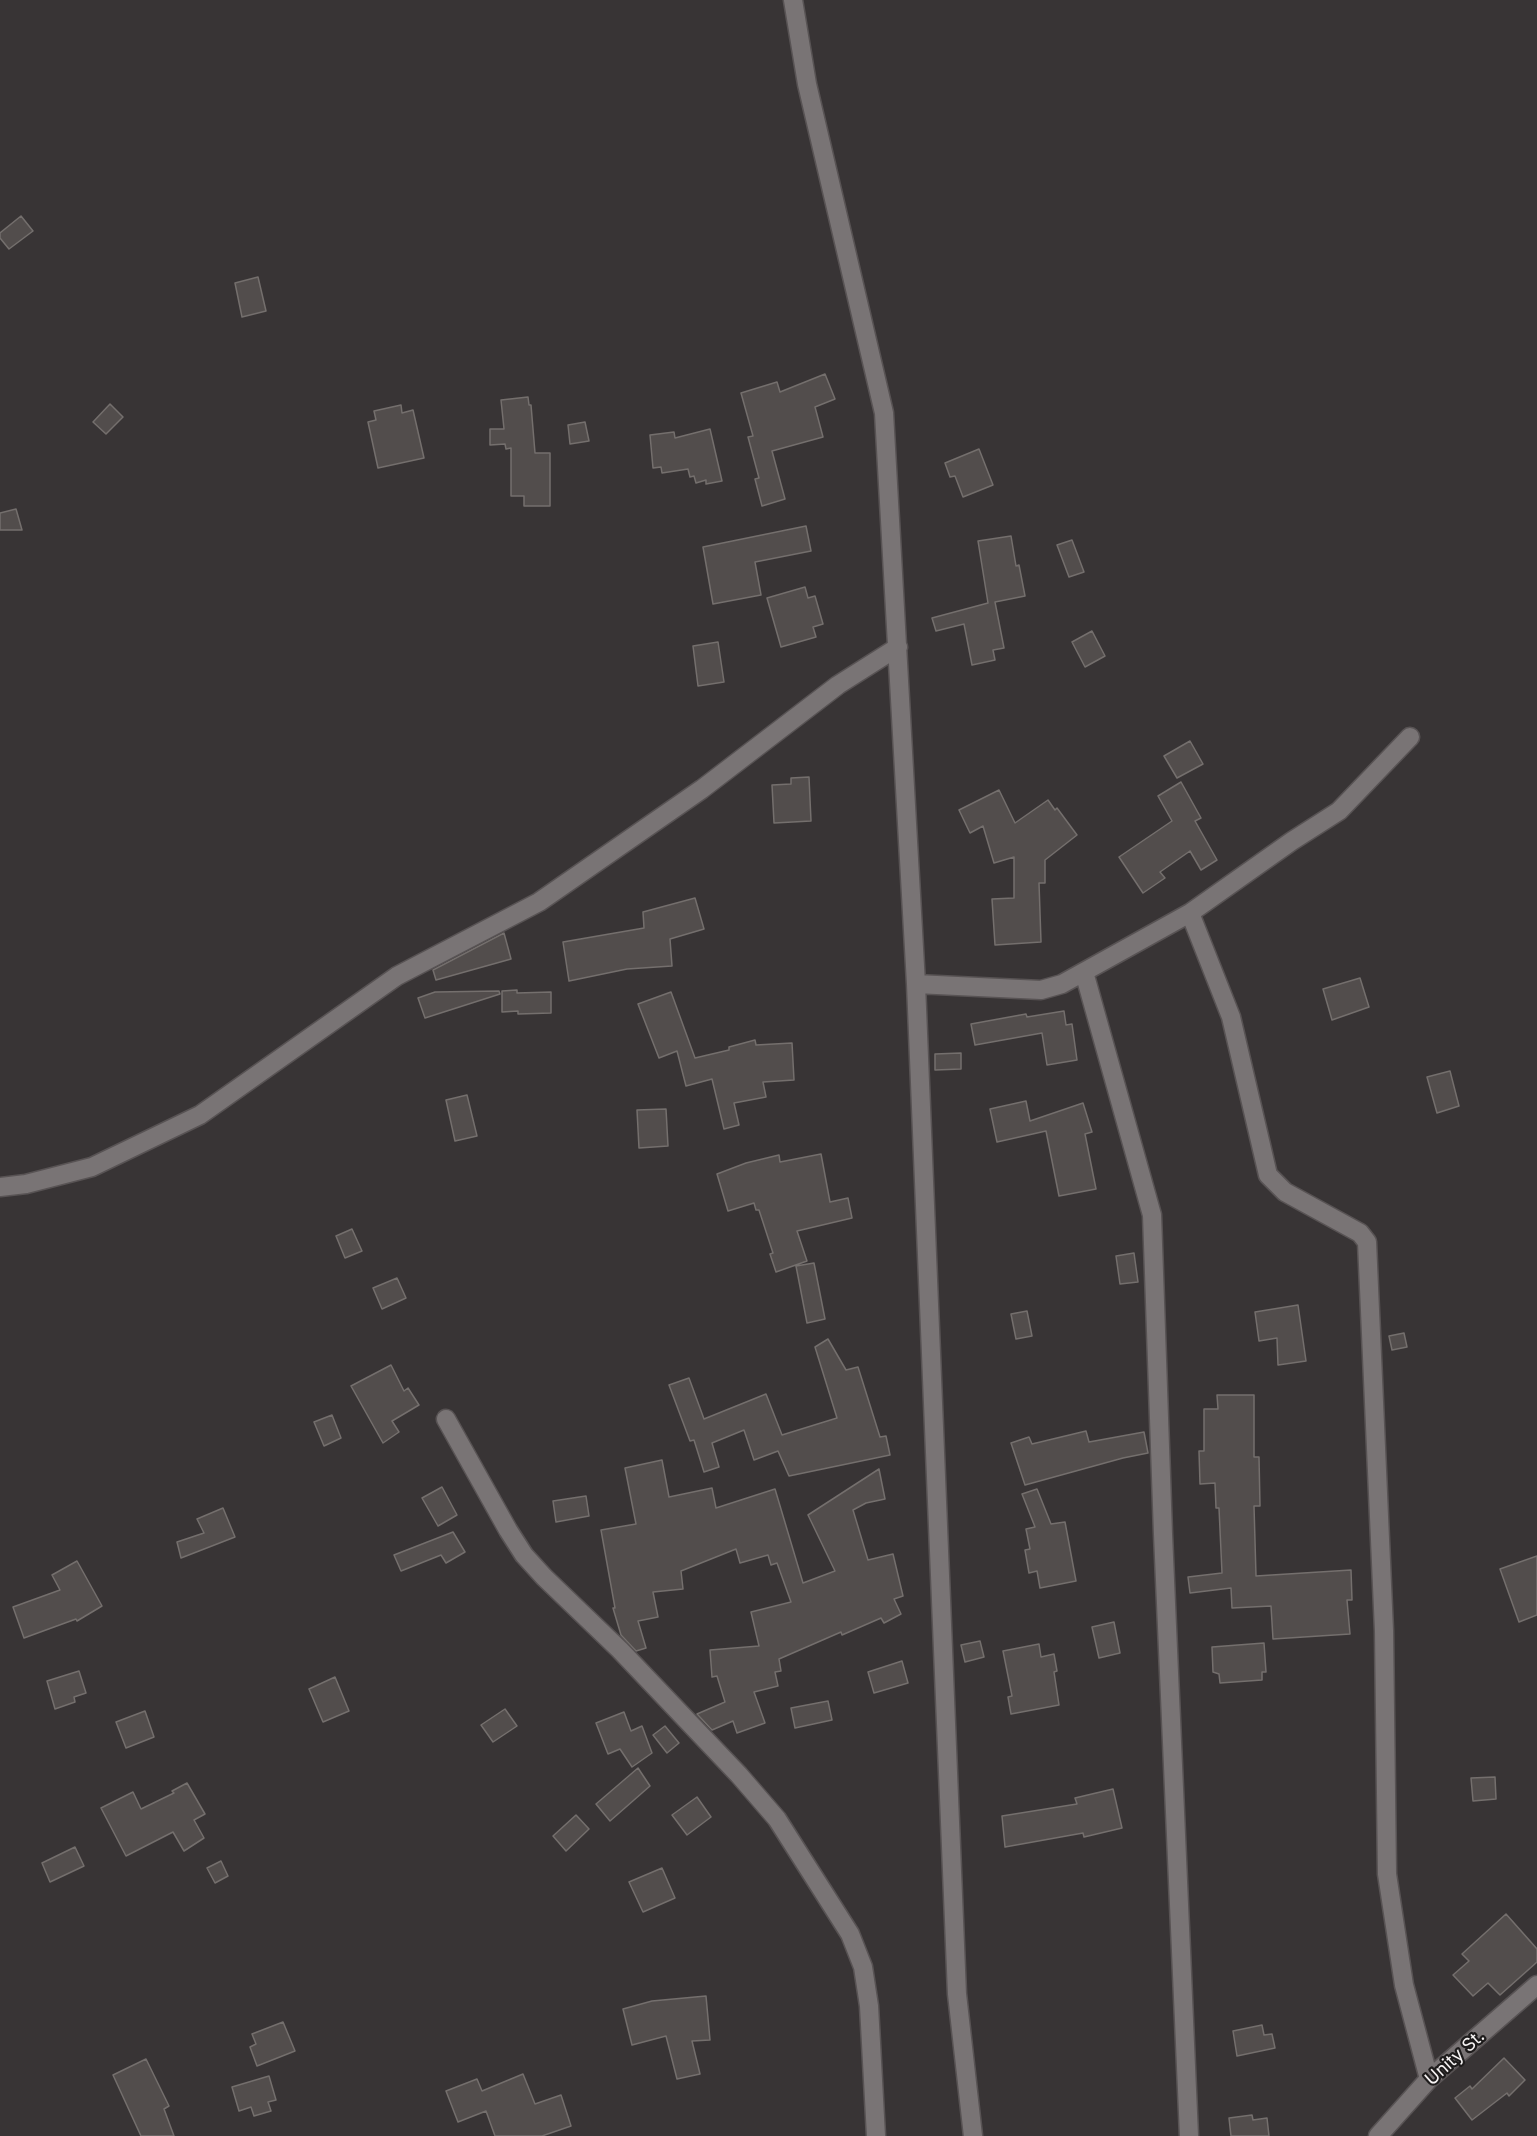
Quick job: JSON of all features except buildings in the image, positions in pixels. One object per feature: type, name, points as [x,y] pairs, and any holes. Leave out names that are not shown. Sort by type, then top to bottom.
[{"type":"street","points":[[793,0],[807,84],[884,413],[916,984],[957,1994],[973,2136]]},
{"type":"street","points":[[0,1187],[26,1184],[92,1167],[200,1115],[397,976],[539,902],[702,789],[838,685],[898,647]]},
{"type":"street","points":[[916,984],[1041,990],[1062,984],[1190,913],[1339,811],[1410,737]]},
{"type":"street","points":[[1190,913],[1231,1017],[1268,1175],[1285,1192],[1360,1233],[1367,1242],[1384,1631],[1387,1874],[1404,1986],[1429,2079]]},
{"type":"street","points":[[1084,972],[1152,1215],[1164,1568],[1189,2136]]},
{"type":"street","points":[[446,1419],[524,1555],[543,1577],[620,1650],[739,1775],[777,1819],[850,1934],[863,1967],[869,2006],[876,2136]]},
{"type":"street","name":"Unity St.","points":[[1378,2136],[1429,2079],[1537,1985]]}]
